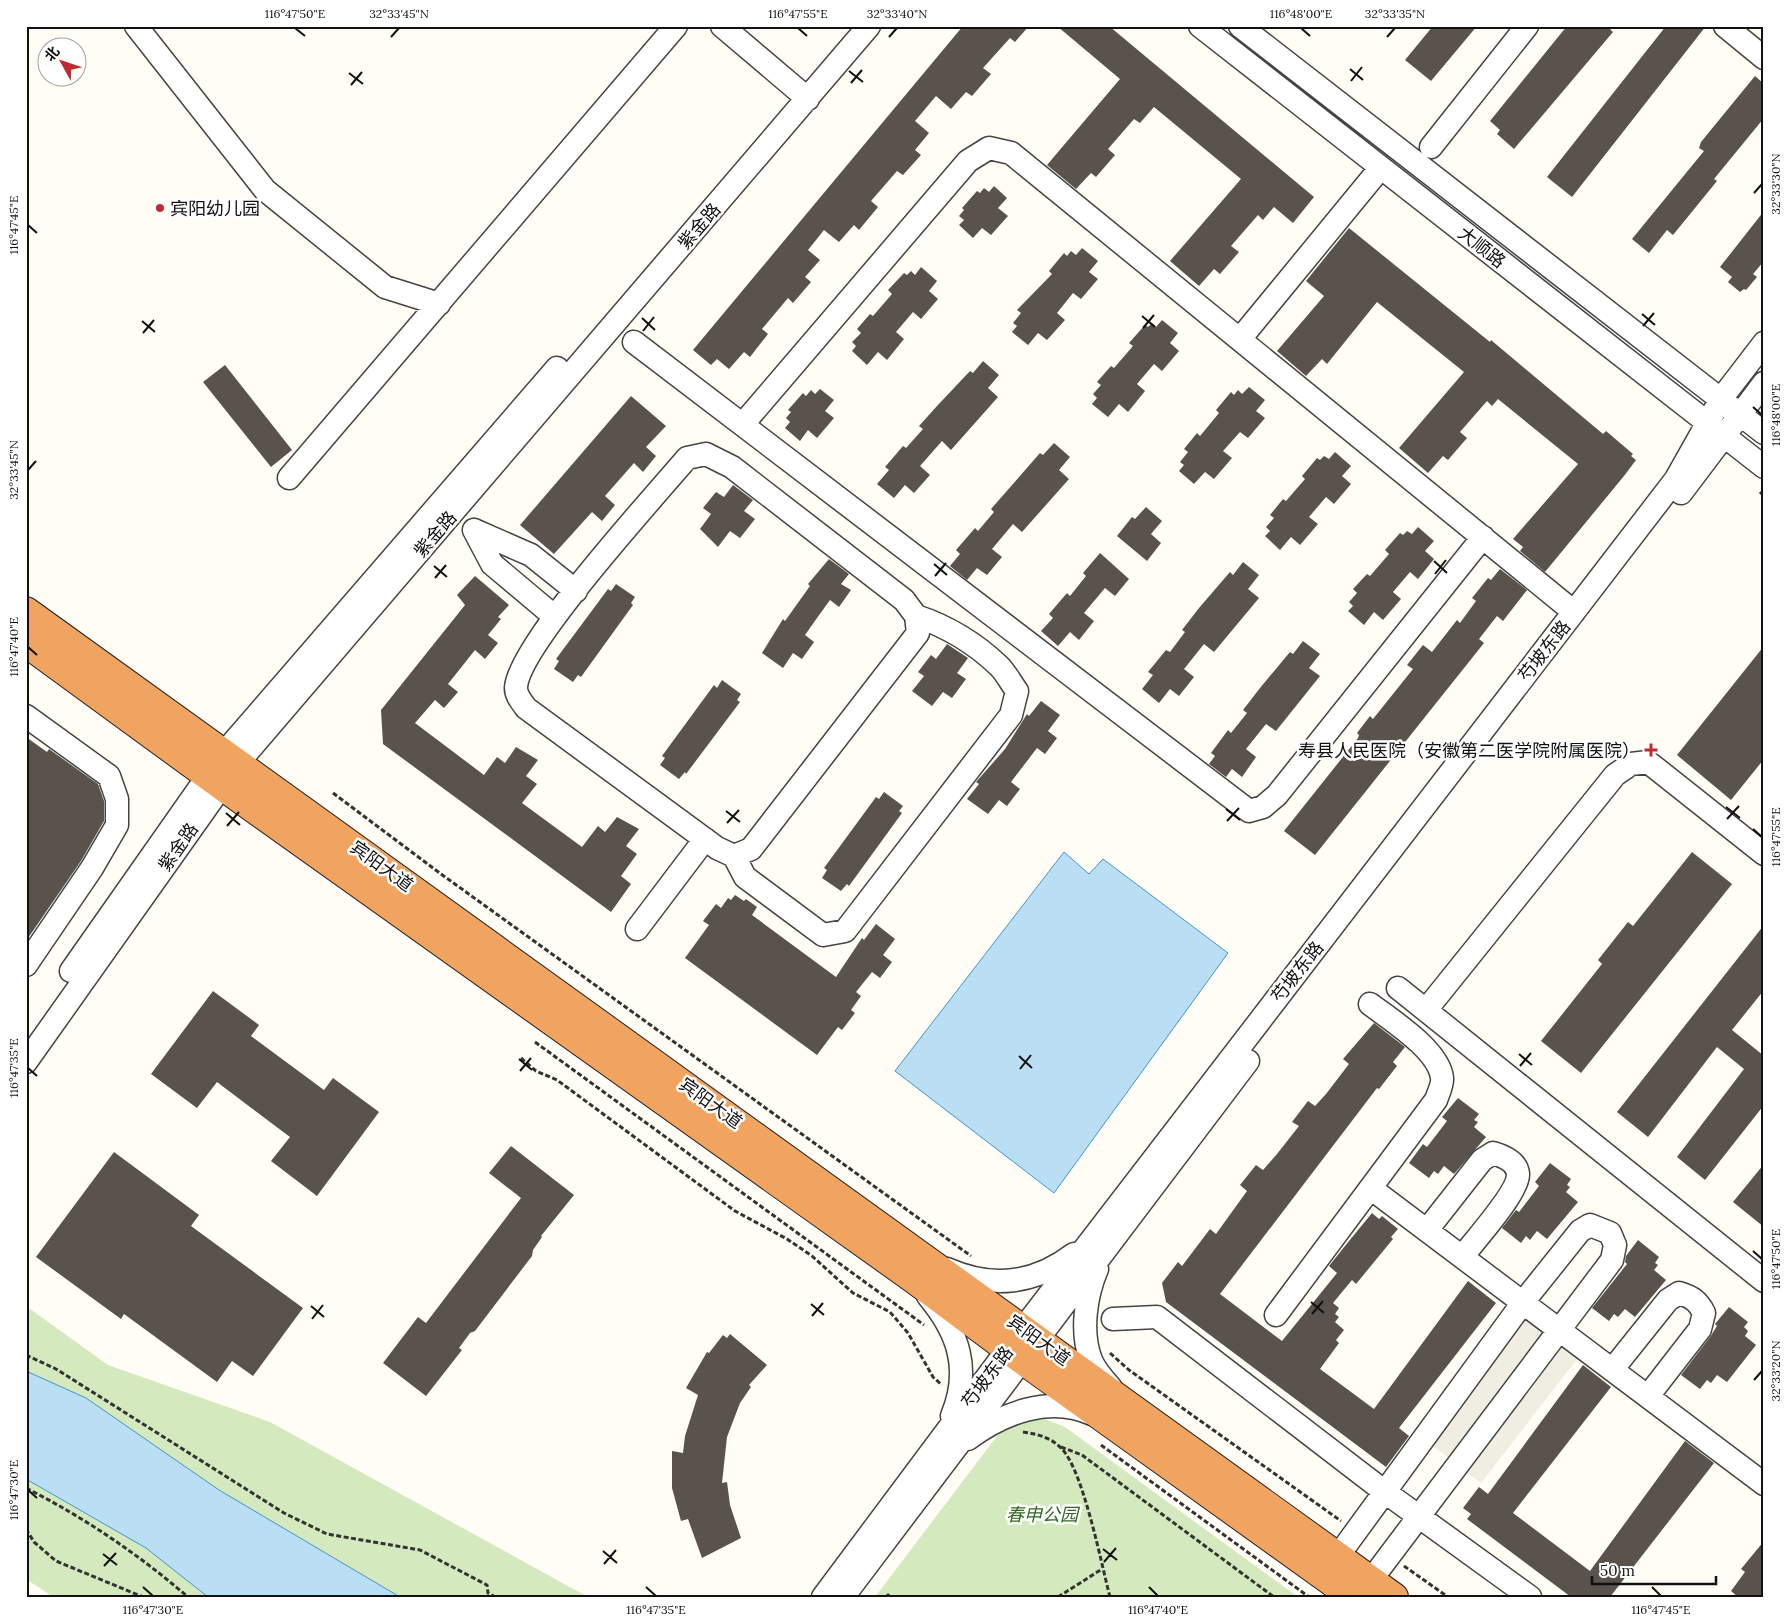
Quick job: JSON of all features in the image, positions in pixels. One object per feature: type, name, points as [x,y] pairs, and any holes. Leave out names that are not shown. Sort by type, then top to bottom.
[{"type":"highway","name":"宾阳大道","points":[[26,611],[231,758],[1022,1344],[1110,1422],[1362,1588],[1394,1597]]},
{"type":"highway","name":"宾阳大道","points":[[26,643],[215,780],[923,1271]]},
{"type":"highway","name":"宾阳大道","points":[[1110,1422],[1338,1556],[1362,1588]]},
{"type":"street","points":[[136,26],[265,190],[385,287],[438,304]]},
{"type":"street","points":[[289,478],[676,26]]},
{"type":"street","points":[[722,26],[802,95]]},
{"type":"street","name":"紫金路","points":[[802,95],[851,26]]},
{"type":"street","name":"紫金路","points":[[26,1036],[231,758],[802,95],[870,26]]},
{"type":"street","name":"大顺路","points":[[1200,26],[1764,467]]},
{"type":"street","name":"大顺路","points":[[1240,26],[1764,433]]},
{"type":"street","points":[[1431,147],[1528,26]]},
{"type":"street","points":[[1725,26],[1764,58]]},
{"type":"street","points":[[743,424],[968,161],[988,148],[1010,153],[1574,612]]},
{"type":"street","points":[[1240,339],[1378,171]]},
{"type":"street","points":[[634,342],[1249,811],[1263,807],[1276,794],[1483,537]]},
{"type":"street","name":"芍坡东路","points":[[823,1597],[948,1443],[1716,430],[1721,399],[1764,343]]},
{"type":"street","name":"芍坡东路","points":[[1097,1246],[1574,612],[1676,480],[1716,430],[1740,414],[1764,383]]},
{"type":"street","points":[[706,454],[732,467],[904,600],[916,616],[963,638],[1000,667],[1016,692],[1011,716],[845,931],[823,935],[745,877],[734,856],[705,839],[526,708],[519,699],[516,689],[519,676],[547,626],[576,591],[687,458],[706,454]]},
{"type":"street","points":[[555,617],[492,564],[474,530],[531,555],[576,591]]},
{"type":"street","points":[[734,856],[751,849],[918,633],[916,616]]},
{"type":"street","points":[[26,716],[109,776],[117,799],[117,825],[92,868],[26,965]]},
{"type":"street","points":[[1426,1010],[1615,775],[1631,764],[1648,762],[1764,854]]},
{"type":"street","name":"紫金路","points":[[26,1062],[215,780]]},
{"type":"street","points":[[637,929],[705,839]]},
{"type":"street","points":[[1398,988],[1764,1281]]},
{"type":"street","points":[[1276,1315],[1436,1100],[1443,1079],[1437,1064],[1415,1038],[1370,1004]]},
{"type":"street","points":[[1427,1230],[1482,1160],[1493,1153],[1513,1162],[1518,1174],[1515,1189],[1462,1257]]},
{"type":"street","points":[[1377,1193],[1764,1484]]},
{"type":"street","points":[[1338,1556],[1524,1301],[1580,1231],[1590,1224],[1610,1234],[1615,1245],[1612,1260],[1362,1588]]},
{"type":"street","points":[[948,1443],[959,1399],[960,1352],[950,1326],[923,1271],[958,1273],[986,1281],[1015,1282],[1058,1266],[1097,1246]]},
{"type":"street","points":[[1097,1246],[1086,1309],[1086,1336],[1091,1360],[1110,1422]]},
{"type":"street","points":[[1612,1370],[1668,1300],[1679,1293],[1689,1296],[1698,1302],[1704,1313],[1700,1329],[1648,1396]]},
{"type":"street","points":[[1113,1319],[1158,1317],[1384,1492],[1530,1597]]},
{"type":"street","points":[[948,1443],[1015,1412],[1038,1406],[1062,1406],[1084,1410],[1110,1422]]},
{"type":"street","name":"芍坡东路","points":[[843,1597],[948,1443]]},
{"type":"path","points":[[1760,492],[1764,496]]},
{"type":"path","points":[[333,793],[441,874],[976,1260]]},
{"type":"path","points":[[535,1042],[928,1328]]},
{"type":"path","points":[[521,1058],[536,1071],[557,1080],[735,1211],[796,1244],[853,1293],[890,1312],[908,1333],[933,1377],[948,1391]]},
{"type":"path","points":[[1105,1344],[1110,1353],[1129,1370],[1344,1524]]},
{"type":"path","points":[[26,1355],[56,1369],[284,1513],[327,1534],[420,1550],[487,1585],[488,1593],[495,1597]]},
{"type":"path","points":[[1110,1422],[1309,1597]]},
{"type":"path","points":[[1022,1432],[1041,1435],[1061,1447],[1082,1455],[1274,1597]]},
{"type":"path","points":[[1061,1447],[1075,1468],[1110,1597]]},
{"type":"path","points":[[26,1488],[69,1510],[116,1540],[188,1597]]},
{"type":"path","points":[[26,1529],[34,1542],[56,1561],[143,1597]]},
{"type":"path","points":[[1400,1563],[1448,1597]]},
{"type":"path","points":[[1058,1597],[1102,1569]]},
{"type":"path","points":[[887,1594],[890,1597]]},
{"type":"green space","points":[[26,1306],[108,1365],[270,1422],[588,1597],[53,1597],[26,1579]]},
{"type":"green space","name":"春申公园","points":[[1045,1419],[1065,1427],[1298,1597],[875,1597],[997,1436],[1015,1421]]},
{"type":"shaded area","points":[[1520,1315],[1577,1359],[1481,1483],[1424,1439]]},
{"type":"water","points":[[1064,852],[1089,874],[1103,859],[1228,953],[1054,1193],[895,1071]]},
{"type":"water","points":[[26,1371],[86,1398],[219,1490],[400,1597],[208,1597],[146,1548],[26,1479]]},
{"type":"building","points":[[963,26],[1029,26],[1015,42],[1010,38],[983,68],[991,74],[972,96],[966,92],[951,109],[936,96],[915,121],[929,133],[915,150],[921,155],[903,175],[897,171],[871,201],[878,207],[859,230],[854,225],[839,242],[824,230],[808,250],[820,260],[805,277],[811,282],[793,303],[788,298],[762,329],[768,334],[750,357],[744,352],[729,369],[717,359],[711,365],[693,350]]},
{"type":"building","points":[[1057,26],[1109,26],[1314,197],[1293,223],[1274,207],[1263,220],[1258,215],[1231,246],[1239,252],[1220,274],[1214,269],[1199,286],[1170,261],[1241,179],[1154,107],[1140,123],[1134,119],[1108,149],[1115,155],[1096,177],[1091,173],[1076,189],[1047,165],[1120,79]]},
{"type":"building","points":[[1433,26],[1477,26],[1431,81],[1405,60]]},
{"type":"building","points":[[1567,26],[1607,26],[1613,32],[1514,149],[1497,134],[1500,130],[1490,121]]},
{"type":"building","points":[[1666,26],[1706,26],[1572,197],[1547,177]]},
{"type":"building","points":[[1755,76],[1764,84],[1764,118],[1714,179],[1717,181],[1673,235],[1667,230],[1649,253],[1632,239],[1704,151],[1699,148],[1701,142]]},
{"type":"building","points":[[994,186],[1007,198],[998,208],[1008,216],[991,235],[982,228],[973,238],[959,225],[964,220],[959,216],[964,210],[962,208],[977,191],[980,193],[984,188],[989,192]]},
{"type":"building","points":[[1764,211],[1764,261],[1753,274],[1757,277],[1746,290],[1744,289],[1740,292],[1728,282],[1732,277],[1720,267]]},
{"type":"building","points":[[1349,228],[1490,342],[1491,340],[1603,434],[1606,431],[1633,454],[1631,456],[1636,460],[1545,572],[1520,551],[1523,547],[1513,539],[1578,464],[1498,399],[1492,406],[1487,401],[1460,432],[1467,438],[1448,460],[1443,456],[1428,473],[1399,448],[1464,372],[1377,302],[1327,364],[1322,359],[1306,376],[1277,351],[1324,296],[1306,281]]},
{"type":"building","points":[[1082,248],[1098,261],[1089,272],[1098,279],[1081,299],[1073,293],[1057,313],[1065,320],[1047,340],[1038,333],[1028,345],[1012,332],[1017,326],[1013,323],[1021,313],[1017,310],[1052,274],[1049,271],[1064,253],[1067,256],[1071,251],[1076,255]]},
{"type":"building","points":[[921,267],[937,281],[929,291],[938,299],[921,319],[913,312],[896,332],[904,339],[887,360],[878,352],[867,365],[852,351],[856,346],[852,342],[861,333],[857,329],[870,314],[873,316],[892,294],[888,290],[904,273],[907,275],[911,271],[915,275]]},
{"type":"building","points":[[1162,320],[1178,333],[1170,343],[1179,351],[1162,371],[1154,364],[1137,384],[1145,391],[1128,412],[1119,404],[1108,417],[1092,404],[1097,398],[1093,394],[1101,385],[1097,382],[1111,366],[1114,368],[1133,346],[1129,343],[1145,325],[1148,327],[1152,323],[1156,327]]},
{"type":"building","points":[[983,361],[999,375],[988,388],[998,397],[951,450],[942,441],[920,466],[930,475],[914,493],[905,485],[894,498],[877,484],[889,470],[885,467],[903,446],[906,448],[923,429],[919,426],[937,406],[970,371],[973,373]]},
{"type":"building","points":[[225,365],[292,450],[271,467],[203,382]]},
{"type":"building","points":[[1249,387],[1265,400],[1256,411],[1265,418],[1248,438],[1240,432],[1223,451],[1232,458],[1214,479],[1205,472],[1194,484],[1179,471],[1184,465],[1180,462],[1188,452],[1184,449],[1197,433],[1200,436],[1219,413],[1216,410],[1231,392],[1234,395],[1238,390],[1242,394]]},
{"type":"building","points":[[820,389],[834,400],[825,411],[834,418],[817,438],[808,430],[800,441],[785,428],[790,422],[786,418],[791,412],[788,410],[803,393],[806,396],[811,390],[815,394]]},
{"type":"building","points":[[631,396],[666,426],[646,447],[656,456],[643,472],[634,463],[605,496],[615,505],[602,521],[592,512],[554,554],[520,525]]},
{"type":"building","points":[[1054,443],[1070,457],[1059,470],[1069,479],[1022,532],[1013,524],[992,549],[1002,557],[987,575],[977,568],[967,580],[950,566],[960,554],[956,550],[975,528],[978,531],[994,512],[991,509],[1040,453],[1043,455]]},
{"type":"building","points":[[1335,452],[1351,466],[1342,476],[1351,484],[1334,504],[1326,497],[1309,517],[1318,524],[1300,545],[1291,537],[1280,550],[1265,536],[1270,531],[1266,527],[1274,518],[1270,515],[1283,499],[1286,501],[1305,479],[1302,476],[1317,458],[1320,460],[1324,456],[1329,459]]},
{"type":"building","points":[[733,485],[753,500],[744,511],[755,519],[740,538],[730,531],[718,547],[700,529],[711,514],[703,508],[716,492],[724,497]]},
{"type":"building","points":[[1146,507],[1162,521],[1151,534],[1161,543],[1147,561],[1117,536],[1132,517],[1135,519]]},
{"type":"building","points":[[1418,527],[1434,541],[1425,551],[1434,559],[1418,579],[1410,572],[1393,592],[1401,599],[1383,620],[1374,612],[1364,625],[1348,611],[1353,606],[1349,602],[1357,593],[1353,589],[1367,574],[1370,576],[1389,554],[1385,550],[1400,533],[1403,535],[1407,531],[1412,534]]},
{"type":"building","points":[[1100,553],[1129,579],[1115,596],[1105,588],[1084,613],[1094,621],[1079,640],[1070,632],[1058,646],[1041,631],[1053,618],[1049,614],[1067,593],[1070,596],[1086,576],[1083,573]]},
{"type":"building","points":[[829,559],[849,574],[841,584],[851,590],[839,607],[830,600],[805,635],[814,642],[802,659],[793,653],[783,668],[762,653],[783,619],[785,621],[810,586],[808,584]]},
{"type":"building","points":[[1243,562],[1259,575],[1248,589],[1259,598],[1214,652],[1204,644],[1184,669],[1194,677],[1179,696],[1170,689],[1159,703],[1142,689],[1153,675],[1148,672],[1166,650],[1170,652],[1185,632],[1182,630],[1199,608],[1230,572],[1233,575]]},
{"type":"building","points":[[1500,569],[1527,590],[1503,621],[1497,616],[1479,639],[1484,643],[1315,855],[1284,831],[1358,738],[1359,735],[1357,733],[1370,716],[1373,719],[1413,669],[1407,665],[1423,645],[1432,652],[1457,620],[1460,623],[1476,601],[1472,598],[1488,578],[1491,580]]},
{"type":"building","points":[[475,576],[509,605],[498,617],[501,619],[488,635],[498,643],[485,659],[475,650],[448,684],[458,692],[444,708],[435,700],[415,723],[484,775],[497,757],[505,763],[516,747],[538,760],[526,776],[537,784],[522,803],[582,847],[598,826],[605,832],[617,817],[639,829],[626,846],[637,854],[621,876],[631,884],[611,912],[383,744],[381,710],[465,605],[457,595]]},
{"type":"building","points":[[616,584],[635,597],[631,603],[633,605],[581,677],[578,675],[573,682],[554,669],[559,661],[556,659],[608,589],[611,591]]},
{"type":"building","points":[[1303,641],[1320,654],[1309,668],[1320,676],[1276,731],[1266,724],[1246,749],[1256,757],[1242,777],[1232,769],[1226,777],[1209,764],[1215,756],[1211,753],[1228,730],[1231,733],[1247,713],[1243,710],[1260,688],[1290,652],[1293,654]]},
{"type":"building","points":[[947,644],[968,658],[957,673],[966,679],[952,698],[943,692],[932,706],[912,691],[924,676],[918,672],[931,655],[936,659]]},
{"type":"building","points":[[1764,646],[1764,759],[1731,800],[1677,755]]},
{"type":"building","points":[[722,680],[741,694],[737,700],[740,702],[686,774],[685,772],[679,779],[660,765],[665,758],[662,756],[714,685],[717,688]]},
{"type":"building","points":[[1041,701],[1060,715],[1048,731],[1057,738],[1045,754],[1037,748],[1011,782],[1020,789],[1007,806],[999,800],[988,814],[967,799],[979,784],[976,782],[1005,749],[1027,714],[1029,716]]},
{"type":"building","points":[[26,737],[47,752],[49,749],[98,784],[104,801],[104,821],[81,861],[26,941]]},
{"type":"building","points":[[884,792],[903,806],[899,811],[902,813],[849,886],[847,884],[841,891],[822,878],[827,870],[824,868],[876,797],[879,799]]},
{"type":"building","points":[[1692,852],[1732,884],[1581,1073],[1541,1041],[1602,964],[1598,960],[1628,922],[1633,926]]},
{"type":"building","points":[[735,895],[744,901],[746,899],[757,907],[752,915],[836,977],[862,938],[864,940],[876,924],[895,939],[883,955],[892,962],[880,978],[872,972],[856,992],[861,996],[851,1010],[855,1013],[842,1030],[838,1027],[817,1055],[685,958],[709,925],[703,921],[716,904],[721,908],[728,898],[731,900]]},
{"type":"building","points":[[1764,925],[1764,990],[1732,1030],[1764,1056],[1764,1105],[1705,1180],[1677,1157],[1744,1069],[1717,1047],[1648,1137],[1617,1112]]},
{"type":"building","points":[[213,991],[259,1025],[251,1036],[324,1090],[333,1078],[379,1112],[317,1196],[271,1161],[290,1137],[217,1082],[197,1108],[151,1074]]},
{"type":"building","points":[[1374,1023],[1405,1047],[1393,1062],[1397,1066],[1379,1089],[1377,1088],[1220,1294],[1282,1341],[1337,1273],[1329,1266],[1349,1241],[1372,1213],[1379,1219],[1382,1216],[1398,1229],[1391,1237],[1393,1239],[1356,1284],[1352,1280],[1333,1303],[1339,1308],[1335,1314],[1339,1317],[1335,1322],[1344,1330],[1336,1340],[1339,1343],[1320,1369],[1374,1409],[1468,1281],[1496,1303],[1399,1428],[1409,1436],[1386,1467],[1166,1302],[1162,1283],[1178,1262],[1182,1266],[1210,1229],[1216,1234],[1247,1191],[1240,1185],[1256,1165],[1263,1170],[1277,1154],[1299,1126],[1292,1122],[1308,1101],[1315,1106],[1326,1094],[1349,1064],[1343,1059]]},
{"type":"building","points":[[1458,1098],[1479,1114],[1474,1120],[1478,1122],[1474,1127],[1486,1137],[1454,1174],[1444,1166],[1438,1174],[1434,1171],[1429,1178],[1409,1163],[1423,1144],[1427,1147],[1447,1121],[1442,1117]]},
{"type":"building","points":[[511,1146],[574,1195],[541,1236],[533,1250],[532,1256],[475,1331],[470,1333],[459,1348],[462,1350],[426,1396],[383,1363],[418,1317],[426,1323],[521,1198],[489,1173]]},
{"type":"building","points":[[114,1152],[199,1215],[191,1226],[303,1308],[253,1376],[232,1361],[217,1382],[124,1314],[121,1319],[36,1257]]},
{"type":"building","points":[[1550,1163],[1571,1179],[1567,1185],[1570,1187],[1566,1192],[1578,1202],[1547,1239],[1537,1231],[1530,1240],[1526,1236],[1521,1243],[1502,1228],[1516,1210],[1519,1212],[1539,1186],[1535,1182]]},
{"type":"building","points":[[1764,1164],[1764,1227],[1733,1202]]},
{"type":"building","points":[[1638,1240],[1659,1257],[1655,1263],[1658,1265],[1654,1270],[1666,1280],[1635,1317],[1625,1309],[1618,1317],[1614,1314],[1609,1321],[1592,1308],[1627,1264],[1625,1262],[1626,1256]]},
{"type":"building","points":[[1729,1307],[1748,1322],[1744,1327],[1748,1331],[1745,1336],[1756,1345],[1727,1382],[1717,1375],[1711,1383],[1707,1380],[1700,1389],[1681,1375],[1710,1337],[1717,1326],[1715,1324]]},
{"type":"building","points":[[730,1334],[767,1365],[749,1385],[751,1387],[740,1403],[727,1437],[722,1483],[727,1482],[730,1505],[741,1538],[702,1558],[688,1519],[681,1521],[672,1488],[672,1451],[683,1453],[685,1436],[698,1395],[686,1388],[707,1352],[709,1353],[723,1335],[727,1338]]},
{"type":"building","points":[[1583,1365],[1611,1387],[1513,1513],[1590,1571],[1685,1441],[1714,1463],[1610,1597],[1571,1597],[1467,1519],[1471,1514],[1463,1508],[1479,1487],[1488,1494]]},
{"type":"building","points":[[1764,1541],[1764,1597],[1738,1597],[1731,1591],[1745,1572],[1741,1569]]},
{"type":"place","name":"宾阳幼儿园","points":[[160,208]]},
{"type":"place","name":"寿县人民医院（安徽第二医学院附属医院）","points":[[1651,750]]}]
